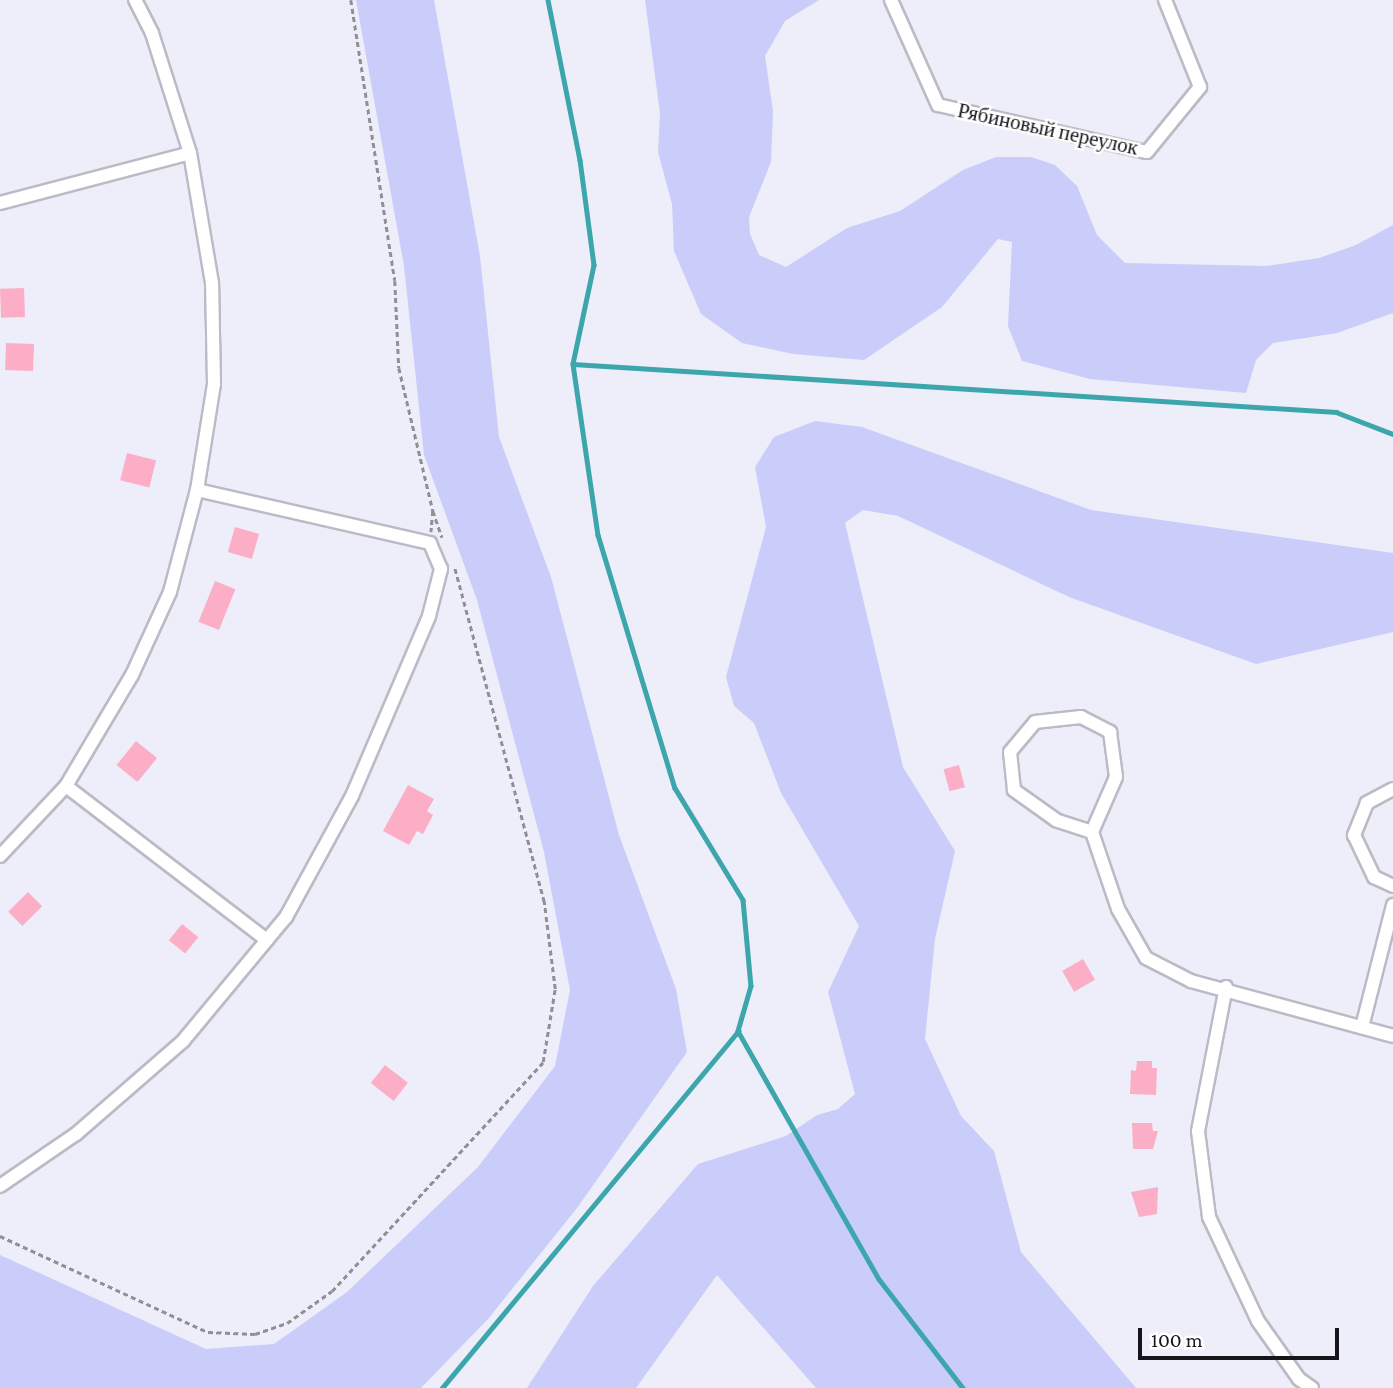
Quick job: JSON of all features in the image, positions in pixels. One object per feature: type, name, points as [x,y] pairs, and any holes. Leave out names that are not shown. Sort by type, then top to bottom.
[{"type":"street","points":[[0,856],[66,786],[132,675],[165,604],[197,490],[214,384],[212,295],[190,153],[152,33],[135,0]]},
{"type":"street","name":"Рябиновый переулок","points":[[891,0],[938,105],[1147,152],[1200,87],[1165,0]]},
{"type":"street","points":[[0,203],[190,153]]},
{"type":"street","points":[[0,1186],[76,1134],[183,1041],[286,918],[352,796],[429,616],[441,569],[430,543],[197,490]]},
{"type":"street","points":[[1092,832],[1056,820],[1014,790],[1010,752],[1035,722],[1081,718],[1110,732],[1116,777],[1092,832],[1118,909],[1146,958],[1191,981],[1226,987],[1393,1036]]},
{"type":"street","points":[[66,786],[267,940]]},
{"type":"street","points":[[1393,789],[1367,803],[1354,835],[1374,877],[1393,886]]},
{"type":"street","points":[[1362,1027],[1393,905]]},
{"type":"street","points":[[1226,987],[1198,1131],[1209,1217],[1258,1321],[1299,1380],[1312,1388]]},
{"type":"path","points":[[351,0],[396,281],[399,368],[433,511],[445,545]]},
{"type":"path","points":[[430,543],[433,511]]},
{"type":"path","points":[[0,1236],[208,1332],[256,1334],[287,1323],[332,1292],[543,1062],[555,989],[544,902],[454,568]]},
{"type":"shaded area","points":[[356,0],[434,0],[480,256],[499,437],[551,577],[619,835],[676,989],[687,1052],[577,1208],[488,1319],[421,1388],[0,1388],[0,1255],[206,1349],[274,1344],[347,1292],[478,1167],[555,1066],[570,990],[544,852],[477,600],[424,455],[404,266]]},
{"type":"shaded area","points":[[645,0],[819,0],[785,21],[765,56],[773,111],[771,162],[749,217],[750,234],[759,255],[786,267],[847,228],[900,211],[963,170],[996,157],[1031,157],[1055,165],[1077,186],[1097,235],[1125,263],[1267,266],[1319,258],[1356,245],[1393,225],[1393,313],[1337,333],[1273,343],[1256,360],[1246,393],[1090,379],[1022,361],[1008,326],[1012,242],[998,239],[942,307],[864,360],[793,354],[742,343],[701,314],[674,251],[672,204],[658,152],[660,114]]},
{"type":"shaded area","points":[[815,421],[862,427],[1091,510],[1393,553],[1393,632],[1256,664],[1069,597],[898,516],[863,510],[845,523],[903,767],[955,851],[935,939],[925,1039],[961,1116],[994,1151],[1021,1252],[1136,1388],[816,1388],[717,1275],[636,1388],[527,1388],[593,1286],[698,1164],[786,1136],[817,1115],[838,1109],[855,1094],[828,992],[859,926],[781,793],[754,723],[734,706],[726,677],[766,527],[755,467],[774,437]]},
{"type":"building","points":[[24,288],[25,317],[1,318],[0,289]]},
{"type":"building","points":[[6,343],[34,344],[33,371],[5,370]]},
{"type":"building","points":[[127,453],[156,460],[149,487],[120,480]]},
{"type":"building","points":[[235,527],[259,534],[252,559],[228,552]]},
{"type":"building","points":[[215,581],[235,589],[219,630],[199,622]]},
{"type":"building","points":[[136,741],[157,758],[137,782],[116,765]]},
{"type":"building","points":[[959,765],[965,787],[949,791],[944,769]]},
{"type":"building","points":[[408,785],[434,799],[427,811],[433,815],[423,834],[417,831],[409,845],[383,831]]},
{"type":"building","points":[[28,892],[42,906],[22,926],[8,912]]},
{"type":"building","points":[[182,924],[198,937],[185,954],[169,940]]},
{"type":"building","points":[[1083,959],[1095,980],[1074,992],[1062,971]]},
{"type":"building","points":[[1137,1061],[1152,1061],[1152,1068],[1157,1068],[1156,1095],[1130,1094],[1131,1070],[1136,1071]]},
{"type":"building","points":[[385,1065],[408,1083],[394,1101],[371,1083]]},
{"type":"building","points":[[1132,1123],[1152,1123],[1153,1131],[1158,1131],[1153,1149],[1133,1149]]},
{"type":"building","points":[[1158,1187],[1157,1214],[1139,1217],[1131,1192]]},
{"type":"waterway","points":[[548,0],[580,160],[594,265],[573,364],[598,535],[675,788],[743,900],[751,986],[738,1031],[879,1279],[963,1388]]},
{"type":"waterway","points":[[573,364],[1336,412],[1393,434]]},
{"type":"waterway","points":[[442,1388],[738,1031]]}]
